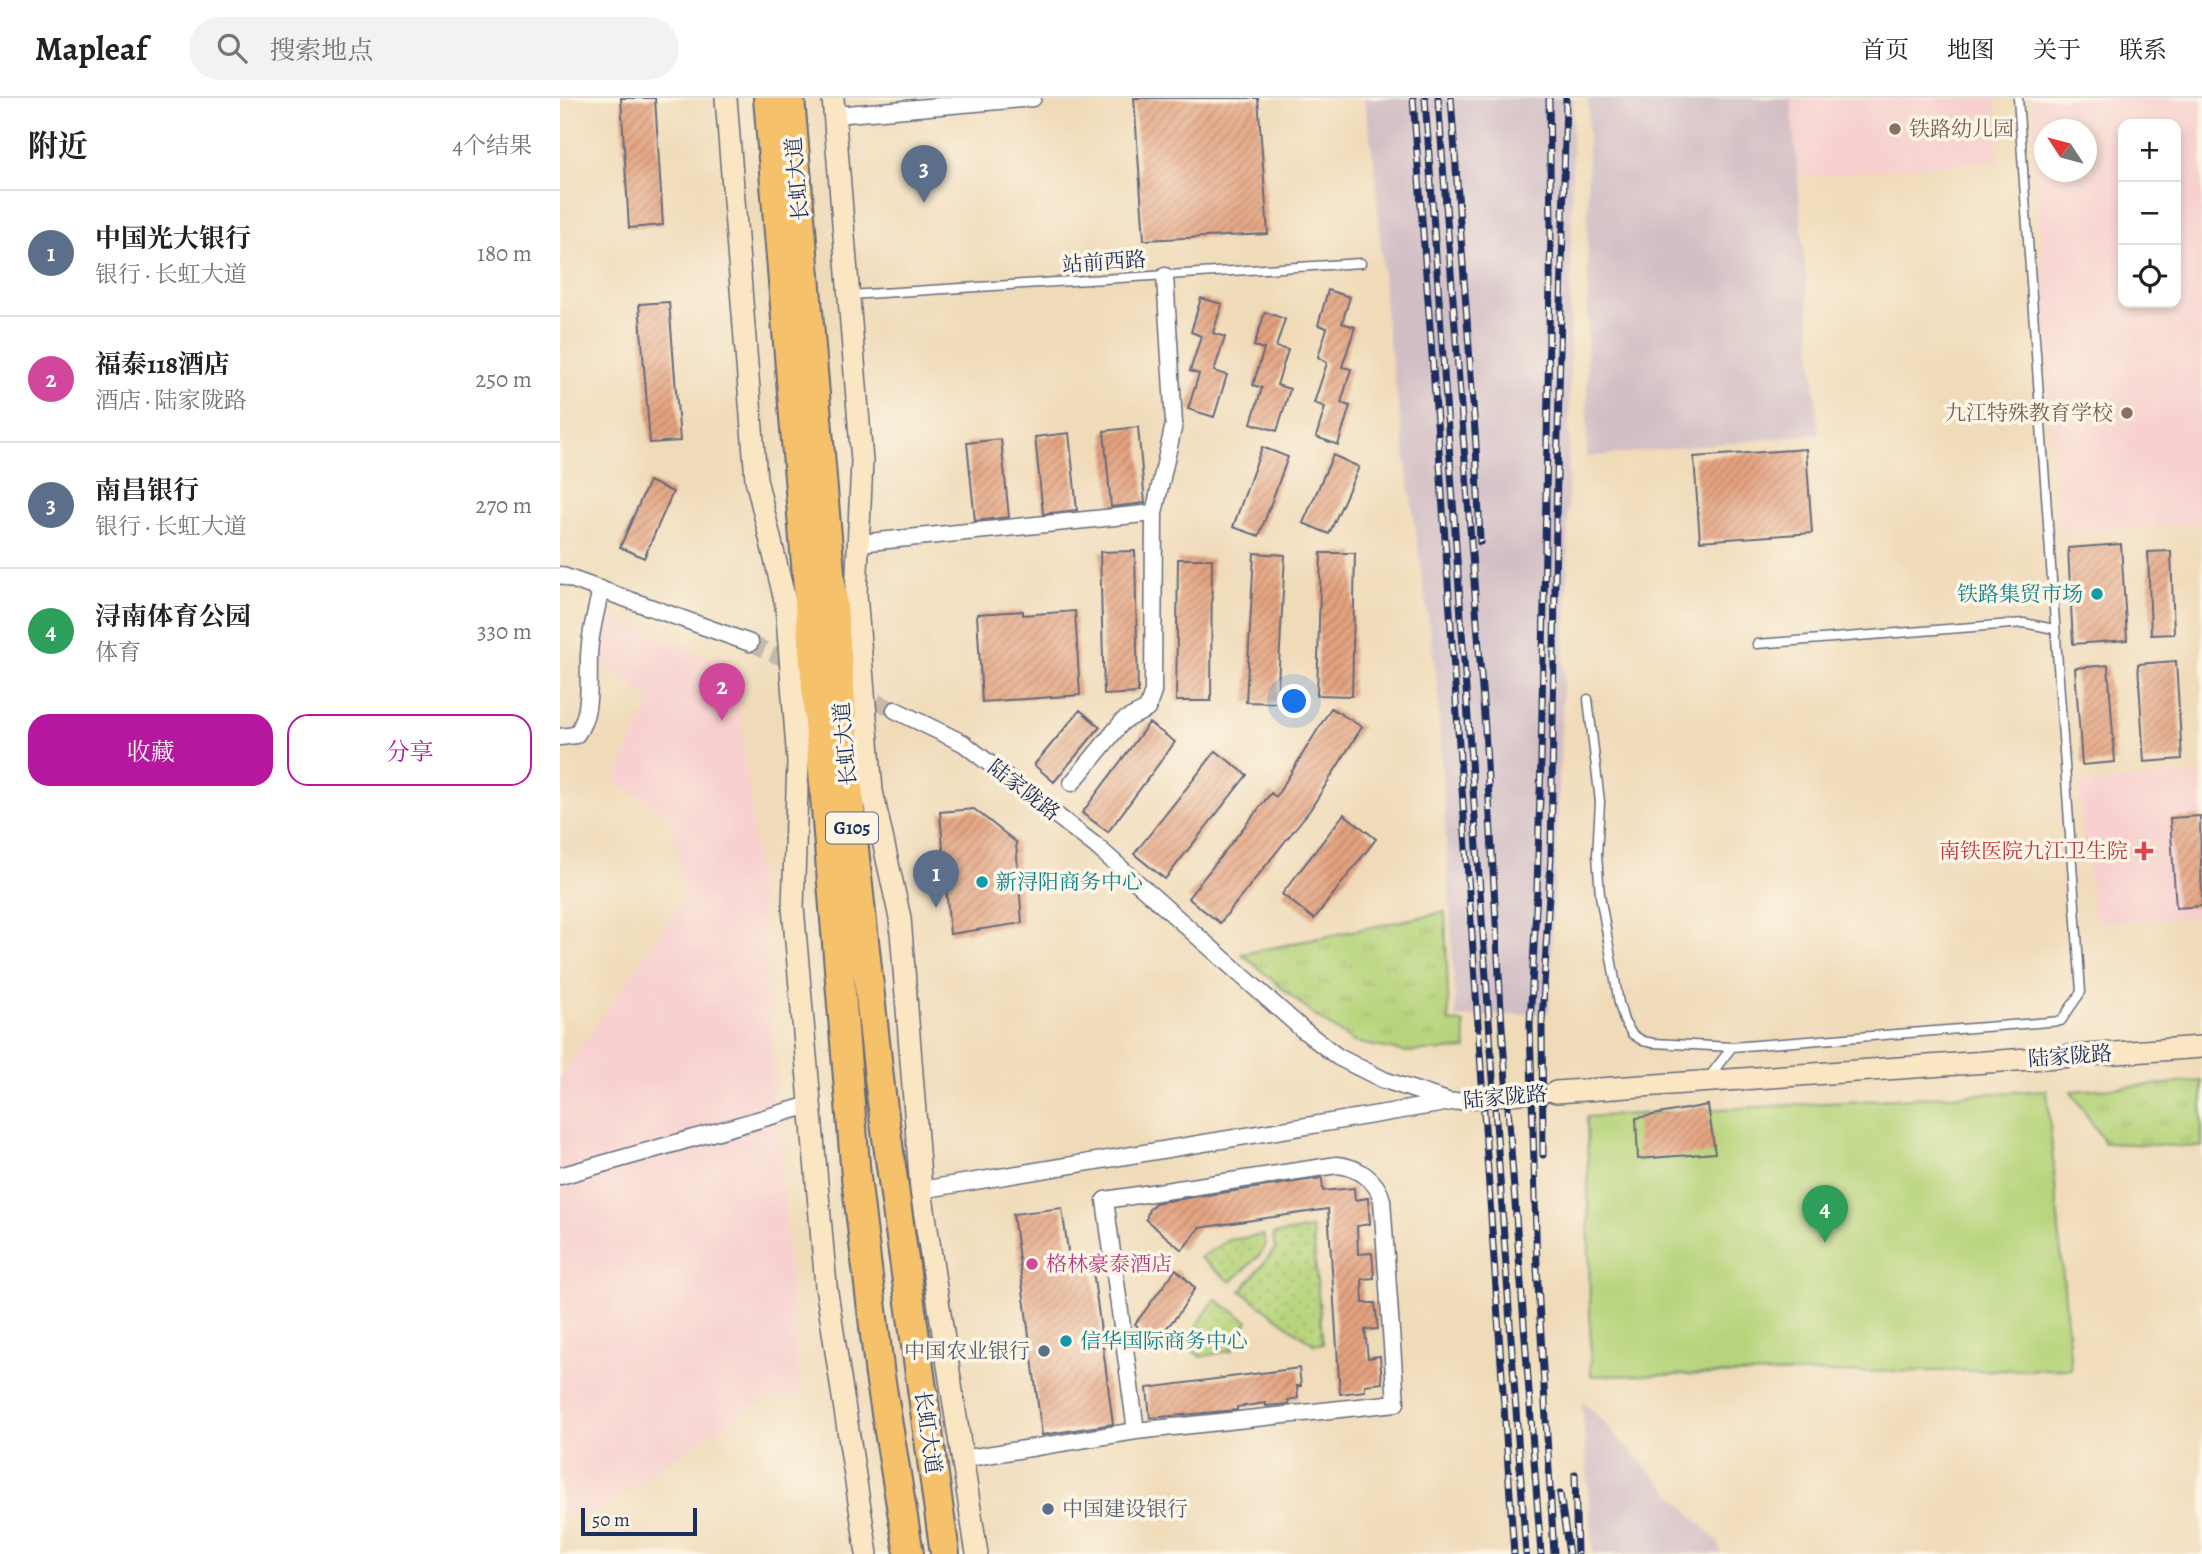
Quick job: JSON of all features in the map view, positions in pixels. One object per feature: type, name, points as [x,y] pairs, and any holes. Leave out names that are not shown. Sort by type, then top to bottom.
[{"type":"highway","name":"长虹大道","points":[[768,98],[856,1177],[880,1376],[909,1554]]},
{"type":"highway","name":"长虹大道","points":[[790,98],[854,847],[882,1101],[945,1554]]},
{"type":"street","points":[[726,98],[756,479],[786,605],[798,762],[793,906],[826,1286],[867,1554]]},
{"type":"street","points":[[977,1554],[921,1190],[900,918],[872,791],[856,594],[862,461],[834,107],[1033,98]]},
{"type":"street","points":[[1072,783],[1123,721],[1147,709],[1153,692],[1154,513],[1174,424],[1165,276]]},
{"type":"street","points":[[859,543],[1154,513]]},
{"type":"street","points":[[560,575],[750,643]]},
{"type":"street","points":[[560,737],[576,735],[584,724],[590,644],[601,589]]},
{"type":"street","name":"陆家陇路","points":[[895,710],[963,743],[1096,846],[1302,1029],[1338,1057],[1384,1080],[1451,1102],[1556,1092],[2202,1047]]},
{"type":"street","points":[[921,1190],[1451,1102]]},
{"type":"street","points":[[560,1176],[810,1105]]},
{"type":"street","points":[[962,1459],[1136,1432],[1396,1403],[1382,1200],[1380,1191],[1372,1181],[1357,1170],[1337,1165],[1105,1200],[1136,1432]]},
{"type":"lane","points":[[1588,699],[1600,802],[1597,855],[1600,895],[1624,1021],[1632,1034],[1643,1041],[1732,1047],[2061,1021],[2081,992],[2018,98]]},
{"type":"lane","name":"站前西路","points":[[849,295],[1362,263]]},
{"type":"lane","points":[[1757,645],[2024,623],[2054,629]]},
{"type":"lane","points":[[1706,1082],[1732,1047]]},
{"type":"shaded area","points":[[1364,98],[1573,98],[1567,598],[1549,1013],[1456,1018],[1437,682],[1386,320],[1375,168]]},
{"type":"shaded area","points":[[1588,98],[1791,98],[1819,434],[1587,457]]},
{"type":"shaded area","name":"铁路幼儿园","points":[[1791,98],[1995,98],[1998,160],[1798,177]]},
{"type":"shaded area","name":"九江特殊教育学校","points":[[2032,98],[2202,98],[2202,523],[2058,532],[2037,182],[2097,182],[2097,119],[2034,119],[2034,131]]},
{"type":"shaded area","points":[[611,616],[736,669],[760,893],[800,1397],[764,1400],[688,1447],[606,1509],[560,1516],[560,1078],[684,897],[671,816],[614,781],[652,698],[600,663]]},
{"type":"shaded area","name":"南铁医院九江卫生院","points":[[2202,773],[2202,918],[2095,922],[2077,785]]},
{"type":"shaded area","points":[[1582,1400],[1719,1543],[1721,1554],[1593,1554]]},
{"type":"green space","points":[[1445,912],[1449,1022],[1464,1023],[1466,1049],[1406,1052],[1354,1042],[1315,1016],[1242,954]]},
{"type":"green space","points":[[2202,1081],[2202,1147],[2105,1143],[2071,1091]]},
{"type":"green space","points":[[2047,1090],[2071,1369],[1591,1376],[1587,1117]]},
{"type":"green space","points":[[1312,1229],[1323,1344],[1313,1344],[1241,1291],[1275,1249],[1273,1234]]},
{"type":"green space","points":[[1263,1235],[1266,1244],[1260,1255],[1231,1282],[1200,1258],[1228,1240]]},
{"type":"green space","points":[[1215,1299],[1248,1321],[1230,1345],[1233,1350],[1201,1357],[1193,1351],[1192,1333]]},
{"type":"building","points":[[621,98],[655,98],[663,225],[629,228]]},
{"type":"building","points":[[1134,98],[1258,98],[1268,234],[1144,240]]},
{"type":"building","points":[[1328,290],[1350,297],[1342,323],[1355,327],[1342,367],[1351,369],[1341,403],[1350,406],[1338,445],[1316,437],[1325,407],[1314,403],[1327,363],[1318,357],[1327,328],[1318,325]]},
{"type":"building","points":[[1201,298],[1222,304],[1213,333],[1225,337],[1214,371],[1227,375],[1214,417],[1188,409],[1199,374],[1190,371],[1201,336],[1191,332]]},
{"type":"building","points":[[669,302],[680,441],[650,443],[639,304]]},
{"type":"building","points":[[1265,312],[1285,319],[1276,347],[1288,350],[1277,385],[1290,389],[1277,431],[1251,423],[1262,388],[1253,385],[1264,349],[1254,346]]},
{"type":"building","points":[[1138,427],[1145,503],[1111,507],[1104,431]]},
{"type":"building","points":[[1069,433],[1077,510],[1043,514],[1035,437]]},
{"type":"building","points":[[1001,439],[1009,517],[975,521],[967,443]]},
{"type":"building","points":[[1262,447],[1288,457],[1259,536],[1233,527]]},
{"type":"building","points":[[1806,449],[1812,533],[1700,541],[1694,457]]},
{"type":"building","points":[[1333,455],[1359,467],[1329,534],[1303,523]]},
{"type":"building","points":[[649,481],[673,492],[644,558],[620,547]]},
{"type":"building","name":"铁路集贸市场","points":[[2121,544],[2127,640],[2073,644],[2068,548]]},
{"type":"building","points":[[1135,551],[1138,693],[1104,695],[1100,552]]},
{"type":"building","points":[[2171,551],[2174,634],[2151,635],[2148,552]]},
{"type":"building","points":[[1254,553],[1285,555],[1277,703],[1246,702]]},
{"type":"building","points":[[1321,553],[1355,553],[1352,696],[1317,695]]},
{"type":"building","points":[[1178,559],[1212,559],[1211,701],[1176,701]]},
{"type":"building","points":[[1023,611],[1023,615],[1075,611],[1080,695],[982,702],[977,614]]},
{"type":"building","points":[[2176,661],[2182,759],[2144,762],[2138,664]]},
{"type":"building","points":[[2108,665],[2115,762],[2082,765],[2075,668]]},
{"type":"building","points":[[1331,708],[1362,727],[1310,810],[1220,923],[1188,898],[1271,793],[1276,797]]},
{"type":"building","points":[[1080,710],[1100,727],[1054,782],[1034,765]]},
{"type":"building","points":[[1149,723],[1175,742],[1108,832],[1082,813]]},
{"type":"building","points":[[1216,751],[1247,775],[1165,879],[1134,854]]},
{"type":"building","name":"新浔阳商务中心","points":[[974,809],[1016,842],[1022,923],[950,934],[940,812]]},
{"type":"building","points":[[1344,814],[1376,839],[1314,919],[1282,894]]},
{"type":"building","points":[[2200,816],[2202,906],[2176,908],[2170,818]]},
{"type":"building","points":[[1708,1105],[1715,1153],[1638,1159],[1636,1118]]},
{"type":"building","points":[[1322,1178],[1323,1191],[1354,1188],[1355,1200],[1368,1198],[1370,1224],[1357,1226],[1358,1254],[1372,1253],[1374,1278],[1362,1279],[1363,1303],[1375,1303],[1378,1329],[1365,1330],[1368,1358],[1380,1356],[1382,1383],[1365,1385],[1365,1391],[1340,1394],[1328,1209],[1199,1228],[1182,1250],[1146,1220],[1149,1209],[1155,1203]]},
{"type":"building","name":"信华国际商务中心","points":[[1062,1208],[1069,1258],[1091,1255],[1113,1424],[1042,1435],[1013,1214]]},
{"type":"building","points":[[1176,1269],[1195,1288],[1178,1315],[1154,1342],[1135,1324]]},
{"type":"building","points":[[1299,1368],[1301,1386],[1297,1386],[1298,1398],[1288,1400],[1289,1404],[1266,1406],[1266,1403],[1237,1407],[1237,1410],[1150,1418],[1147,1388]]},
{"type":"tunnel","points":[[750,643],[797,665]]},
{"type":"tunnel","points":[[855,692],[895,710]]},
{"type":"railway","points":[[1413,98],[1514,1554]]},
{"type":"railway","points":[[1425,98],[1526,1554]]},
{"type":"railway","points":[[1438,98],[1485,729],[1502,1027],[1541,1554]]},
{"type":"railway","points":[[1451,98],[1476,445],[1480,542]]},
{"type":"railway","points":[[1549,98],[1551,228],[1541,762],[1530,1025],[1537,1268],[1554,1554]]},
{"type":"railway","points":[[1543,1155],[1542,1023],[1551,855],[1566,98]]},
{"type":"railway","points":[[1575,1474],[1577,1554]]},
{"type":"railway","points":[[1560,1494],[1569,1554]]},
{"type":"place","name":"铁路幼儿园","points":[[1895,129]]},
{"type":"place","name":"南昌银行","points":[[924,203]]},
{"type":"place","name":"九江特殊教育学校","points":[[2127,413]]},
{"type":"place","name":"铁路集贸市场","points":[[2097,594]]},
{"type":"place","name":"福泰118酒店","points":[[722,721]]},
{"type":"place","name":"南铁医院九江卫生院","points":[[2144,851]]},
{"type":"place","name":"新浔阳商务中心","points":[[982,882]]},
{"type":"place","name":"中国光大银行","points":[[936,908]]},
{"type":"place","name":"浔南体育公园","points":[[1825,1243]]},
{"type":"place","name":"格林豪泰酒店","points":[[1032,1264]]},
{"type":"place","name":"信华国际商务中心","points":[[1066,1341]]},
{"type":"place","name":"中国农业银行","points":[[1044,1351]]},
{"type":"place","name":"中国建设银行","points":[[1048,1509]]}]
